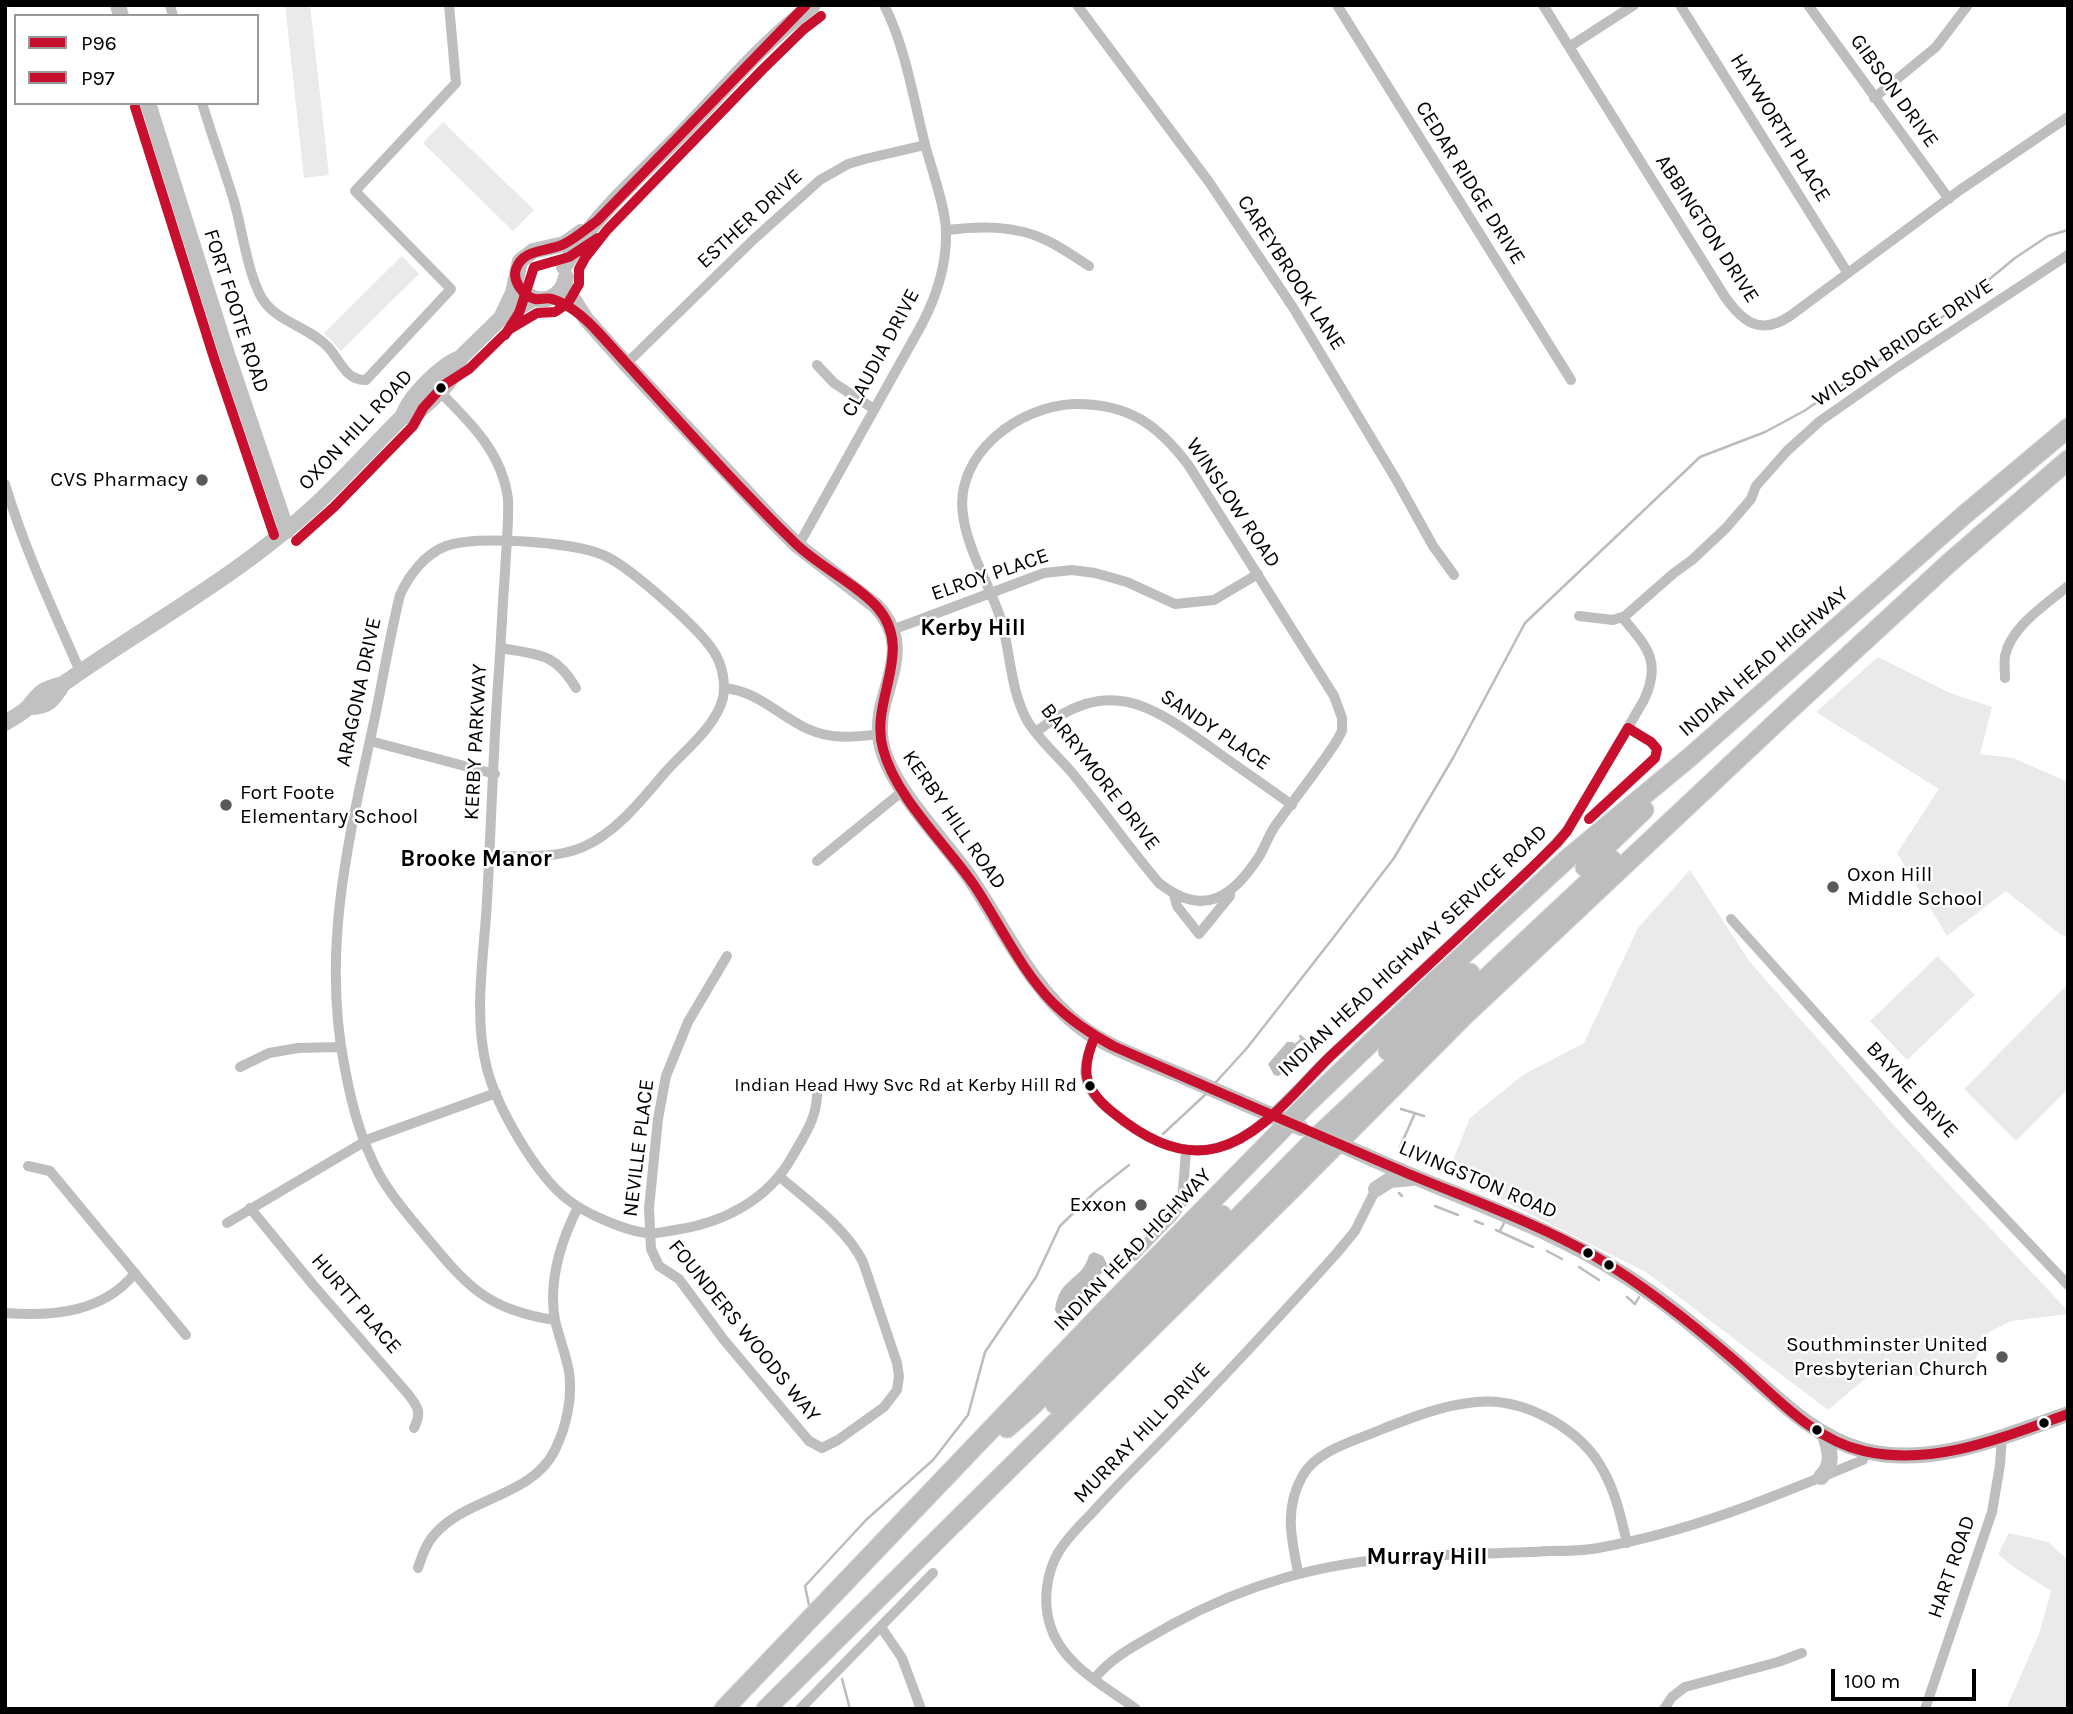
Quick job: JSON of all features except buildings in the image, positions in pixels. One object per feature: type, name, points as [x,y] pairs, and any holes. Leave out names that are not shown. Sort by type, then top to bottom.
[{"type":"highway","name":"INDIAN HEAD HIGHWAY","points":[[724,1709],[947,1474],[1304,1107],[1413,1002],[1567,859],[1690,757],[1814,646],[2068,428]]},
{"type":"highway","points":[[766,1709],[1464,1016],[1784,715],[1949,564],[2068,460]]},
{"type":"highway","points":[[947,1474],[1031,1408],[1312,1132],[1571,896],[1657,819],[1784,715]]},
{"type":"highway","points":[[892,1583],[1042,1418],[1312,1132],[1437,1004],[1648,806],[1690,757]]},
{"type":"main road","points":[[597,221],[564,244],[533,251],[520,261],[516,277],[521,291],[533,299],[551,298],[559,293],[564,285],[564,267],[573,250],[597,221],[800,12],[813,5]]},
{"type":"main road","name":"FORT FOOTE ROAD","points":[[149,105],[286,531]]},
{"type":"main road","points":[[542,250],[552,252],[564,267]]},
{"type":"main road","name":"OXON HILL ROAD","points":[[501,318],[513,293],[516,277]]},
{"type":"main road","points":[[564,285],[586,319],[730,477],[798,546],[876,606],[890,622],[892,630]]},
{"type":"main road","points":[[551,298],[586,319]]},
{"type":"main road","name":"OXON HILL ROAD","points":[[5,723],[29,707],[33,697],[46,688],[63,684],[225,577],[286,531],[324,497],[402,416],[414,416],[453,361],[460,358],[501,318],[533,299]]},
{"type":"main road","name":"KERBY HILL ROAD","points":[[892,630],[895,655],[880,734],[887,763],[967,874],[1024,965],[1047,996],[1066,1015],[1113,1046],[1312,1132]]},
{"type":"main road","name":"LIVINGSTON ROAD","points":[[1312,1132],[1558,1237],[1626,1276],[1684,1319],[1793,1412],[1825,1435],[1864,1451],[1930,1454],[2003,1436],[2068,1414]]},
{"type":"main road","points":[[1364,1155],[1374,1171],[1376,1189],[1390,1180],[1419,1178]]},
{"type":"main road","points":[[1821,1477],[1828,1471],[1831,1456],[1825,1435]]},
{"type":"street","points":[[203,105],[234,201],[260,296],[275,313],[328,346],[352,378],[366,380],[451,289],[355,191],[456,83],[449,5]]},
{"type":"street","name":"CLAUDIA DRIVE","points":[[798,546],[934,299],[942,272],[947,230],[897,38],[884,5]]},
{"type":"street","name":"CAREYBROOK LANE","points":[[1077,5],[1209,182],[1294,309],[1433,546],[1454,575]]},
{"type":"street","name":"CEDAR RIDGE DRIVE","points":[[1337,5],[1571,380]]},
{"type":"street","name":"ABBINGTON DRIVE","points":[[1543,5],[1676,219],[1742,318],[1763,326],[1782,321],[1949,199],[2068,117]]},
{"type":"street","points":[[1569,47],[1634,5]]},
{"type":"street","name":"HAYWORTH PLACE","points":[[1679,5],[1847,272]]},
{"type":"street","name":"GIBSON DRIVE","points":[[1808,5],[1949,199]]},
{"type":"street","points":[[1874,98],[1936,47],[1968,5]]},
{"type":"street","name":"ESTHER DRIVE","points":[[626,364],[754,239],[815,184],[848,164],[925,145]]},
{"type":"street","points":[[947,230],[990,227],[1024,232],[1046,240],[1089,266]]},
{"type":"street","name":"WILSON BRIDGE DRIVE","points":[[1622,617],[1692,561],[1726,528],[1751,499],[1756,486],[1787,451],[1820,421],[1876,381],[2068,256]]},
{"type":"street","points":[[817,365],[834,383],[874,409]]},
{"type":"street","name":"KERBY PARKWAY","points":[[434,386],[476,429],[495,455],[507,488],[509,514],[480,1015],[482,1046],[496,1093],[520,1138],[544,1175],[565,1198],[578,1207],[617,1224],[649,1233],[698,1226],[722,1219],[780,1177],[812,1122],[817,1094]]},
{"type":"street","name":"WINSLOW ROAD","points":[[990,592],[965,524],[962,507],[966,480],[982,452],[998,434],[1029,414],[1063,404],[1117,408],[1144,421],[1162,434],[1189,466],[1335,696],[1342,718],[1339,737],[1275,827],[1259,856],[1230,892],[1230,897],[1199,934]]},
{"type":"street","points":[[5,484],[9,507],[80,671]]},
{"type":"street","name":"ARAGONA DRIVE","points":[[555,1320],[500,1306],[476,1290],[447,1261],[398,1203],[363,1142],[339,1047],[335,936],[341,881],[400,595],[409,578],[429,557],[448,546],[507,542],[576,546],[607,556],[624,567],[691,626],[719,660],[724,688]]},
{"type":"street","name":"ELROY PLACE","points":[[892,630],[1044,573],[1072,570],[1127,582],[1175,604],[1189,604],[1220,597],[1258,574]]},
{"type":"street","points":[[2005,678],[2008,645],[2018,631],[2068,586]]},
{"type":"street","name":"BARRYMORE DRIVE","points":[[990,592],[1004,631],[1021,707],[1036,732],[1159,883],[1184,900],[1199,901],[1230,892]]},
{"type":"street","points":[[1579,616],[1614,620],[1622,617]]},
{"type":"street","name":"INDIAN HEAD HIGHWAY SERVICE ROAD","points":[[1095,1036],[1087,1055],[1085,1073],[1091,1092],[1128,1125],[1152,1139],[1185,1151],[1219,1148],[1244,1137],[1259,1126],[1567,831],[1644,700],[1652,681],[1653,668],[1646,646],[1622,617]]},
{"type":"street","points":[[501,648],[551,659],[569,676],[576,688]]},
{"type":"street","points":[[489,856],[553,854],[583,847],[600,837],[623,818],[697,738],[716,712],[724,688],[762,700],[799,724],[821,734],[850,737],[880,734]]},
{"type":"street","name":"SANDY PLACE","points":[[1036,732],[1062,713],[1074,708],[1103,701],[1139,704],[1170,719],[1292,805]]},
{"type":"street","points":[[370,741],[495,774]]},
{"type":"street","points":[[817,860],[904,790]]},
{"type":"street","name":"BARRYMORE DRIVE","points":[[1174,895],[1177,906],[1199,934]]},
{"type":"street","name":"BAYNE DRIVE","points":[[1731,919],[1899,1107],[2068,1284]]},
{"type":"street","name":"NEVILLE PLACE","points":[[649,1233],[656,1140],[666,1076],[688,1022],[727,956]]},
{"type":"street","points":[[240,1067],[269,1053],[299,1048],[339,1047]]},
{"type":"street","points":[[227,1223],[363,1142],[496,1093]]},
{"type":"street","points":[[1134,1255],[1182,1203],[1185,1151]]},
{"type":"street","points":[[28,1166],[50,1171],[186,1335]]},
{"type":"street","name":"FOUNDERS WOODS WAY","points":[[649,1233],[652,1253],[659,1266],[679,1279],[738,1357],[809,1441],[819,1447],[827,1446],[889,1403],[897,1390],[899,1370],[859,1254],[838,1228],[780,1177]]},
{"type":"street","name":"MURRAY HILL DRIVE","points":[[1136,1709],[1082,1671],[1066,1653],[1050,1625],[1048,1575],[1058,1554],[1100,1504],[1190,1412],[1336,1254],[1355,1231],[1376,1189]]},
{"type":"street","points":[[418,1568],[429,1542],[447,1522],[519,1485],[542,1468],[554,1452],[564,1425],[570,1391],[569,1373],[555,1320],[558,1257],[578,1207]]},
{"type":"street","name":"HURTT PLACE","points":[[250,1208],[408,1394],[418,1410],[419,1418],[414,1427]]},
{"type":"street","points":[[5,1313],[34,1315],[76,1311],[123,1289],[135,1273]]},
{"type":"street","points":[[1298,1572],[1290,1533],[1290,1514],[1296,1490],[1309,1467],[1342,1446],[1398,1423],[1452,1406],[1475,1402],[1495,1402],[1522,1407],[1552,1421],[1574,1436],[1603,1469],[1619,1510],[1627,1542]]},
{"type":"street","name":"HART ROAD","points":[[1925,1709],[1992,1512],[2003,1436]]},
{"type":"street","points":[[1094,1679],[1105,1666],[1128,1649],[1192,1614],[1234,1594],[1298,1572],[1409,1556],[1595,1549],[1687,1528],[1779,1495],[1863,1460],[1864,1451]]},
{"type":"street","points":[[800,1709],[933,1573]]},
{"type":"street","points":[[881,1627],[902,1658],[922,1709]]},
{"type":"street","points":[[1664,1709],[1672,1697],[1685,1687],[1753,1670],[1802,1653]]},
{"type":"shaded area","points":[[285,5],[310,5],[329,175],[304,178]]},
{"type":"shaded area","points":[[443,122],[534,210],[513,231],[423,143]]},
{"type":"shaded area","points":[[402,256],[419,274],[341,351],[324,333]]},
{"type":"shaded area","points":[[1878,657],[1950,693],[1992,707],[1980,754],[2013,758],[2068,782],[2068,936],[2061,935],[2006,891],[1947,936],[1897,853],[1939,789],[1816,712]]},
{"type":"shaded area","points":[[1690,870],[1749,961],[1899,1131],[2068,1314],[2011,1321],[1989,1332],[1974,1362],[1955,1377],[1871,1374],[1828,1410],[1646,1272],[1476,1187],[1453,1160],[1470,1118],[1523,1075],[1584,1043],[1638,928]]},
{"type":"shaded area","points":[[1938,956],[1975,995],[1907,1060],[1870,1021]]},
{"type":"shaded area","points":[[2068,984],[2068,1089],[2016,1141],[1964,1089]]},
{"type":"shaded area","points":[[1287,1042],[1293,1042],[1301,1053],[1279,1076],[1274,1075],[1268,1064]]},
{"type":"shaded area","points":[[1094,1252],[1103,1256],[1108,1266],[1069,1308],[1058,1315],[1055,1310],[1061,1291]]},
{"type":"shaded area","points":[[2009,1533],[2048,1542],[2068,1560],[2068,1709],[2006,1709],[2039,1634],[2051,1591],[1998,1554]]},
{"type":"waterway","points":[[1216,1082],[1247,1048],[1394,858],[1453,758],[1525,623],[1700,457],[1765,432],[1804,411],[1951,311],[2015,258],[2048,236],[2068,230]]},
{"type":"waterway","points":[[1300,1036],[1308,1043]]},
{"type":"waterway","points":[[1295,1045],[1303,1038]]},
{"type":"waterway","points":[[1163,1134],[1207,1093]]},
{"type":"waterway","points":[[1401,1109],[1424,1116]]},
{"type":"waterway","points":[[1400,1147],[1415,1113]]},
{"type":"waterway","points":[[809,1605],[805,1586],[866,1520],[933,1460],[968,1415],[985,1352],[1036,1277],[1060,1226],[1095,1192],[1129,1165]]},
{"type":"waterway","points":[[1399,1193],[1402,1196]]},
{"type":"waterway","points":[[1435,1206],[1458,1215]]},
{"type":"waterway","points":[[1475,1221],[1483,1224]]},
{"type":"waterway","points":[[1500,1231],[1504,1223]]},
{"type":"waterway","points":[[1496,1230],[1533,1247]]},
{"type":"waterway","points":[[1547,1251],[1562,1259]]},
{"type":"waterway","points":[[1579,1267],[1599,1280]]},
{"type":"waterway","points":[[1627,1297],[1635,1304],[1639,1297]]},
{"type":"waterway","points":[[842,1679],[850,1709]]},
{"type":"transit line","name":"P96","points":[[806,5],[597,221],[558,247],[524,257],[515,274],[520,288],[531,298],[558,301],[588,322],[770,519],[796,544],[877,607],[888,624],[892,641],[892,658],[880,731],[889,767],[922,820],[974,885],[1020,961],[1041,990],[1067,1016],[1113,1046],[1525,1222],[1596,1257],[1684,1318],[1794,1414],[1845,1445],[1890,1455],[1942,1452],[1994,1440],[2068,1414]]},
{"type":"transit line","name":"P97","points":[[296,541],[334,507],[413,426],[423,408],[444,385],[469,369],[510,329],[537,313],[555,312],[568,303],[579,284],[579,269],[607,230],[762,70],[821,16]]},
{"type":"transit line","name":"P97","points":[[135,107],[214,358],[274,535]]},
{"type":"transit line","name":"P97","points":[[505,335],[519,313],[534,267],[569,257],[598,238]]},
{"type":"transit line","name":"P96","points":[[1589,819],[1655,758],[1657,749],[1651,742],[1628,728]]},
{"type":"transit line","name":"P96","points":[[1095,1036],[1086,1068],[1090,1085],[1101,1102],[1134,1128],[1160,1142],[1188,1150],[1217,1148],[1251,1132],[1282,1107],[1336,1051],[1557,843],[1567,831],[1628,728]]},
{"type":"place","name":"CVS Pharmacy","points":[[202,480]]},
{"type":"place","name":"Fort Foote Elementary School","points":[[226,805]]},
{"type":"place","name":"Oxon Hill Middle School","points":[[1833,887]]},
{"type":"place","name":"Indian Head Hwy Svc Rd at Kerby Hill Rd","points":[[1090,1086]]},
{"type":"place","name":"Exxon","points":[[1141,1205]]},
{"type":"place","name":"Southminster United Presbyterian Church","points":[[2002,1357]]},
{"type":"district","name":"Kerby Hill","points":[[973,628]]},
{"type":"district","name":"Brooke Manor","points":[[476,859]]},
{"type":"district","name":"Murray Hill","points":[[1427,1557]]}]
